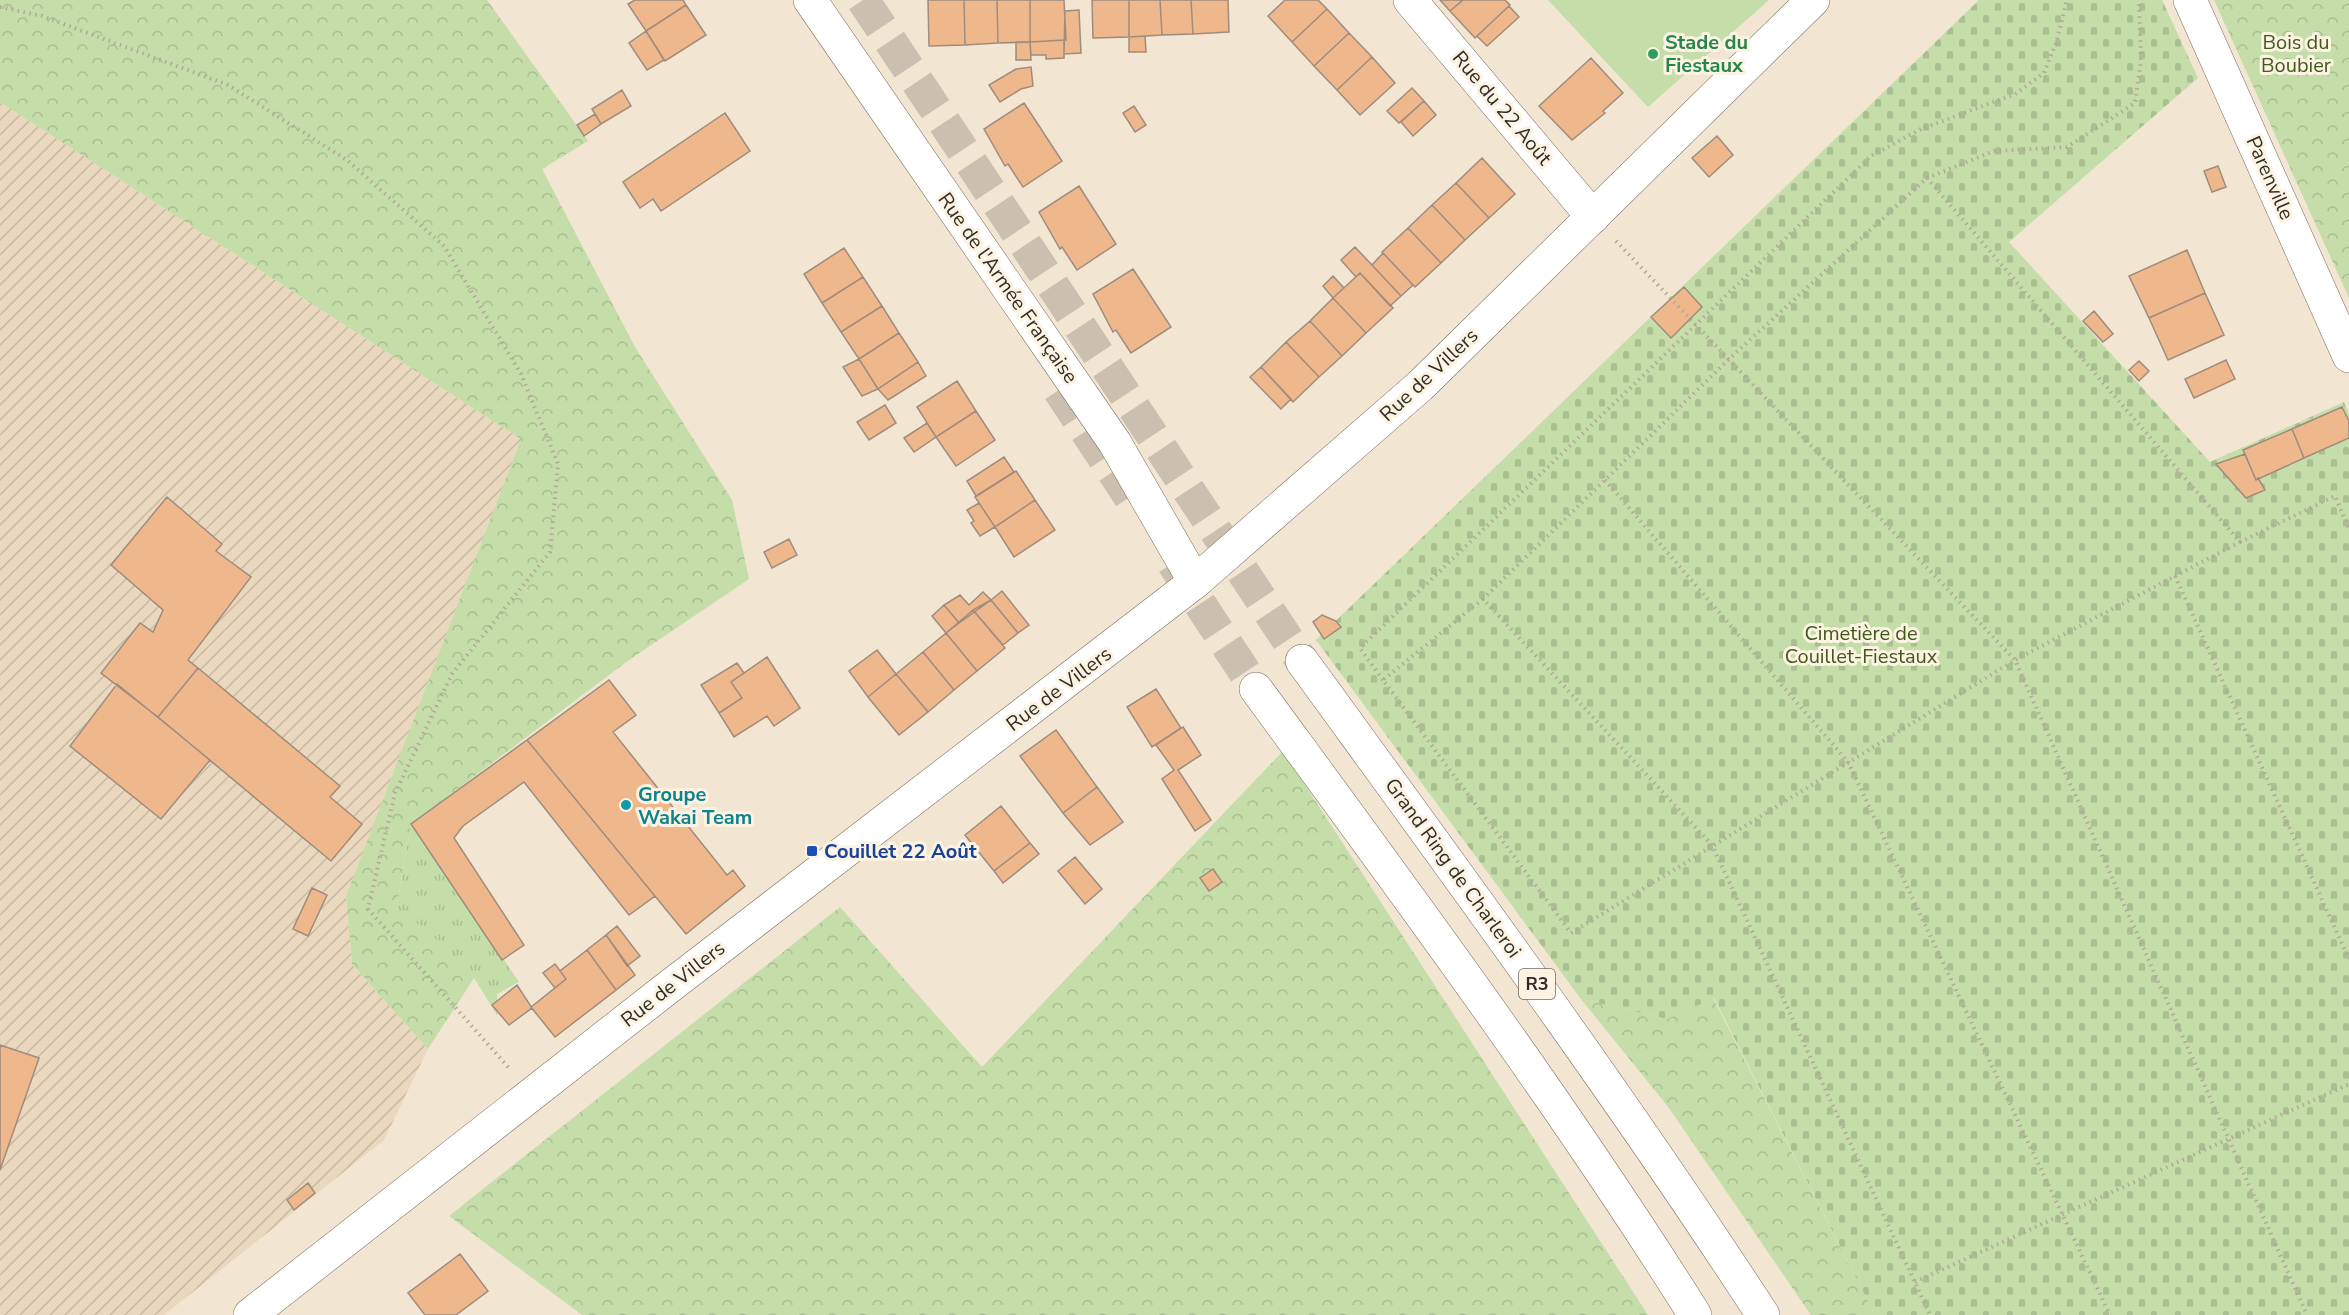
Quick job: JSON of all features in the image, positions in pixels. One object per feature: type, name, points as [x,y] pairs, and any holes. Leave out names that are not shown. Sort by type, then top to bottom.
[{"type":"main road","name":"Rue de l'Armée Française","points":[[810,0],[1115,443],[1195,582]]},
{"type":"main road","name":"Rue du 22 Août","points":[[1410,0],[1593,217]]},
{"type":"main road","name":"Rue de Villers","points":[[250,1315],[1195,582],[1420,386],[1813,0]]},
{"type":"main road","name":"Parenville","points":[[2190,0],[2349,356]]},
{"type":"main road","name":"Grand Ring de Charleroi","points":[[1302,661],[1540,988],[1679,1186],[1763,1315]]},
{"type":"main road","name":"R3","points":[[1256,689],[1494,1014],[1630,1211],[1695,1315]]},
{"type":"path","points":[[2067,0],[2056,43],[2043,73],[2015,94],[1921,129],[1870,156],[1360,648],[1571,933],[2015,660],[2240,542],[2335,496],[2349,529]]},
{"type":"path","points":[[1383,680],[1483,599],[1728,360],[1927,178],[1994,151],[2067,147],[2135,102],[2141,60],[2139,0]]},
{"type":"path","points":[[0,7],[42,16],[228,85],[347,160],[444,246],[521,374],[558,464],[550,552],[452,674],[395,793],[368,909],[532,1094]]},
{"type":"path","points":[[1927,178],[2240,542]]},
{"type":"path","points":[[1593,217],[2015,660],[2307,1315]]},
{"type":"path","points":[[1605,480],[1848,762],[2109,1315]]},
{"type":"path","points":[[2175,576],[2349,959]]},
{"type":"path","points":[[1483,599],[1712,845],[1930,1315]]},
{"type":"path","points":[[1915,1282],[2349,1084]]},
{"type":"shaded area","points":[[0,102],[521,439],[346,896],[352,964],[428,1049],[384,1140],[164,1315],[0,1315]]},
{"type":"green space","points":[[0,0],[487,0],[588,141],[542,169],[635,347],[732,500],[749,579],[629,660],[411,824],[396,910],[426,929],[474,978],[428,1049],[352,964],[346,896],[521,439],[0,102]]},
{"type":"green space","name":"Stade du Fiestaux","points":[[1548,0],[1769,0],[1648,107]]},
{"type":"green space","name":"Cimetière de Couillet-Fiestaux","points":[[1979,0],[2162,0],[2198,78],[2009,242],[2210,462],[2344,402],[2349,414],[2349,1315],[1875,1315],[1714,998],[1667,1019],[1581,999],[1316,640]]},
{"type":"green space","name":"Bois du Boubier","points":[[2214,0],[2349,0],[2349,298]]},
{"type":"green space","points":[[1283,751],[1648,1315],[582,1315],[449,1216],[840,907],[982,1067]]},
{"type":"green space","points":[[411,824],[519,982],[497,994],[497,1015],[474,978],[396,910]]},
{"type":"green space","points":[[1713,998],[1875,1315],[1811,1315],[1669,1108],[1581,999],[1667,1019]]},
{"type":"building","points":[[635,0],[683,0],[686,5],[646,31],[628,4]]},
{"type":"building","points":[[928,0],[964,0],[965,45],[929,46]]},
{"type":"building","points":[[964,0],[997,0],[998,43],[965,45]]},
{"type":"building","points":[[997,0],[1030,0],[1030,42],[998,43]]},
{"type":"building","points":[[1030,0],[1064,0],[1066,40],[1030,42]]},
{"type":"building","points":[[1092,0],[1129,0],[1129,37],[1093,38]]},
{"type":"building","points":[[1129,0],[1160,0],[1162,35],[1129,37]]},
{"type":"building","points":[[1160,0],[1191,0],[1193,34],[1162,35]]},
{"type":"building","points":[[1191,0],[1228,0],[1229,32],[1193,34]]},
{"type":"building","points":[[1285,0],[1318,0],[1327,9],[1292,42],[1268,16]]},
{"type":"building","points":[[1440,0],[1463,0],[1450,11]]},
{"type":"building","points":[[1463,0],[1505,0],[1510,5],[1475,38],[1450,11]]},
{"type":"building","points":[[686,5],[706,35],[665,61],[646,31]]},
{"type":"building","points":[[1509,6],[1519,17],[1487,46],[1477,36]]},
{"type":"building","points":[[1327,9],[1349,33],[1314,66],[1292,42]]},
{"type":"building","points":[[1079,10],[1081,53],[1064,54],[1065,11]]},
{"type":"building","points":[[646,31],[664,60],[647,70],[629,43]]},
{"type":"building","points":[[1349,33],[1372,57],[1337,90],[1314,66]]},
{"type":"building","points":[[1145,36],[1146,52],[1129,52],[1129,37]]},
{"type":"building","points":[[1064,40],[1064,58],[1046,59],[1046,55],[1031,55],[1030,42]]},
{"type":"building","points":[[1016,42],[1030,42],[1031,60],[1016,60]]},
{"type":"building","points":[[1372,57],[1395,83],[1360,115],[1337,90]]},
{"type":"building","points":[[1591,58],[1623,93],[1603,111],[1605,113],[1572,140],[1539,106]]},
{"type":"building","points":[[1031,67],[1033,86],[1021,89],[1000,102],[989,85],[1016,69]]},
{"type":"building","points":[[1412,88],[1424,101],[1399,123],[1387,111]]},
{"type":"building","points":[[622,90],[631,106],[601,124],[592,109]]},
{"type":"building","points":[[1424,101],[1436,115],[1413,136],[1401,122]]},
{"type":"building","points":[[1024,103],[1062,161],[1023,187],[1008,164],[1005,166],[984,129]]},
{"type":"building","points":[[1134,106],[1146,125],[1135,132],[1123,113]]},
{"type":"building","points":[[725,113],[750,151],[661,211],[653,199],[640,208],[623,182]]},
{"type":"building","points":[[595,114],[601,124],[584,136],[577,125]]},
{"type":"building","points":[[1717,136],[1733,155],[1709,177],[1692,158]]},
{"type":"building","points":[[1482,158],[1515,194],[1489,218],[1456,183]]},
{"type":"building","points":[[2218,166],[2226,187],[2212,192],[2204,171]]},
{"type":"building","points":[[1456,183],[1489,218],[1465,240],[1432,205]]},
{"type":"building","points":[[1079,186],[1116,244],[1077,270],[1062,247],[1060,249],[1039,212]]},
{"type":"building","points":[[1432,205],[1465,240],[1441,263],[1408,228]]},
{"type":"building","points":[[1408,228],[1441,263],[1415,287],[1382,252]]},
{"type":"building","points":[[1355,247],[1401,296],[1390,306],[1360,273],[1356,277],[1341,260]]},
{"type":"building","points":[[844,248],[863,277],[822,303],[804,274]]},
{"type":"building","points":[[2187,250],[2205,293],[2149,318],[2129,276]]},
{"type":"building","points":[[1383,253],[1413,285],[1401,296],[1372,265]]},
{"type":"building","points":[[1133,269],[1171,327],[1131,353],[1116,330],[1113,332],[1093,294]]},
{"type":"building","points":[[1360,273],[1393,308],[1366,333],[1333,298]]},
{"type":"building","points":[[1333,276],[1344,288],[1333,298],[1323,286]]},
{"type":"building","points":[[863,277],[882,306],[841,332],[822,303]]},
{"type":"building","points":[[1684,287],[1702,307],[1671,338],[1651,317]]},
{"type":"building","points":[[2205,293],[2224,335],[2168,360],[2149,318]]},
{"type":"building","points":[[1333,298],[1366,333],[1342,356],[1310,321]]},
{"type":"building","points":[[882,306],[899,333],[859,359],[841,332]]},
{"type":"building","points":[[2094,311],[2113,334],[2103,342],[2083,321]]},
{"type":"building","points":[[1310,321],[1342,356],[1319,377],[1286,342]]},
{"type":"building","points":[[899,333],[918,362],[878,389],[859,359]]},
{"type":"building","points":[[1286,342],[1319,377],[1293,402],[1261,367]]},
{"type":"building","points":[[859,359],[878,389],[862,396],[843,367]]},
{"type":"building","points":[[2226,360],[2235,379],[2194,398],[2185,379]]},
{"type":"building","points":[[2139,361],[2149,371],[2139,381],[2129,370]]},
{"type":"building","points":[[918,362],[926,376],[888,400],[878,389]]},
{"type":"building","points":[[1261,367],[1291,399],[1281,409],[1250,377]]},
{"type":"building","points":[[957,381],[976,411],[936,437],[917,407]]},
{"type":"building","points":[[885,405],[896,423],[869,440],[857,422]]},
{"type":"building","points":[[2342,407],[2349,421],[2349,438],[2304,458],[2292,429]]},
{"type":"building","points":[[976,411],[995,440],[956,466],[936,437]]},
{"type":"building","points":[[927,423],[936,437],[914,452],[904,438]]},
{"type":"building","points":[[2292,429],[2304,458],[2256,480],[2243,450]]},
{"type":"building","points":[[2245,454],[2256,480],[2258,478],[2265,490],[2246,498],[2216,464]]},
{"type":"building","points":[[1004,457],[1014,472],[976,496],[967,481]]},
{"type":"building","points":[[1016,471],[1035,500],[995,527],[975,497]]},
{"type":"building","points":[[167,497],[222,544],[216,551],[251,577],[188,660],[198,668],[158,717],[101,673],[140,623],[153,632],[163,610],[111,565]]},
{"type":"building","points":[[1035,500],[1055,530],[1014,557],[995,527]]},
{"type":"building","points":[[979,503],[995,527],[980,536],[971,523],[974,521],[967,510]]},
{"type":"building","points":[[789,539],[797,555],[772,568],[764,552]]},
{"type":"building","points":[[1002,591],[1029,625],[1018,633],[991,600]]},
{"type":"building","points":[[983,592],[991,600],[959,623],[944,605],[960,595],[969,605]]},
{"type":"building","points":[[991,600],[1018,633],[1003,645],[973,610]]},
{"type":"building","points":[[944,605],[959,623],[946,633],[932,616]]},
{"type":"building","points":[[973,610],[1005,648],[977,671],[946,633]]},
{"type":"building","points":[[1322,615],[1336,621],[1341,627],[1324,639],[1313,622]]},
{"type":"building","points":[[946,633],[977,671],[954,690],[923,652]]},
{"type":"building","points":[[877,650],[896,674],[868,697],[849,671]]},
{"type":"building","points":[[923,652],[954,690],[928,712],[896,674]]},
{"type":"building","points":[[767,657],[800,708],[774,726],[767,716],[734,737],[719,713],[742,698],[731,682]]},
{"type":"building","points":[[737,663],[744,673],[731,682],[742,698],[719,713],[701,685]]},
{"type":"building","points":[[198,668],[340,786],[330,797],[362,824],[331,861],[158,717]]},
{"type":"building","points":[[896,674],[928,712],[899,735],[868,697]]},
{"type":"building","name":"Groupe Wakai Team","points":[[609,680],[636,715],[613,732],[727,875],[733,870],[745,886],[686,934],[527,740]]},
{"type":"building","points":[[117,684],[210,760],[161,819],[70,746]]},
{"type":"building","points":[[1156,689],[1181,728],[1152,747],[1127,707]]},
{"type":"building","points":[[1183,727],[1201,755],[1178,770],[1211,820],[1195,831],[1162,779],[1174,770],[1156,745]]},
{"type":"building","points":[[1056,730],[1097,787],[1063,813],[1020,756]]},
{"type":"building","points":[[527,740],[655,896],[629,915],[524,782],[463,826],[454,838],[524,945],[502,960],[411,824]]},
{"type":"building","points":[[1097,787],[1123,822],[1090,845],[1063,813]]},
{"type":"building","points":[[1001,806],[1030,843],[994,871],[965,835]]},
{"type":"building","points":[[1030,843],[1039,854],[1003,883],[994,871]]},
{"type":"building","points":[[1075,857],[1102,889],[1085,904],[1058,871]]},
{"type":"building","points":[[1213,869],[1222,882],[1209,891],[1200,878]]},
{"type":"building","points":[[312,888],[327,895],[308,936],[293,929]]},
{"type":"building","points":[[617,926],[640,956],[627,966],[606,935]]},
{"type":"building","points":[[606,935],[635,975],[616,990],[587,950]]},
{"type":"building","points":[[587,950],[616,990],[555,1037],[531,1007],[566,979],[560,971]]},
{"type":"building","points":[[555,964],[566,979],[555,988],[543,973]]},
{"type":"building","points":[[517,985],[532,1008],[509,1025],[492,1005]]},
{"type":"building","points":[[0,1045],[39,1058],[0,1170]]},
{"type":"building","points":[[308,1183],[315,1193],[294,1210],[287,1200]]},
{"type":"building","points":[[460,1254],[488,1291],[456,1315],[425,1315],[408,1293]]},
{"type":"tunnel","points":[[863,0],[1302,661]]},
{"type":"tunnel","points":[[1059,390],[1130,497]]},
{"type":"tunnel","points":[[1173,563],[1256,689]]},
{"type":"place","name":"Stade du Fiestaux","points":[[1653,54]]},
{"type":"place","name":"Groupe Wakai Team","points":[[626,805]]},
{"type":"place","name":"Couillet 22 Août","points":[[812,851]]}]
